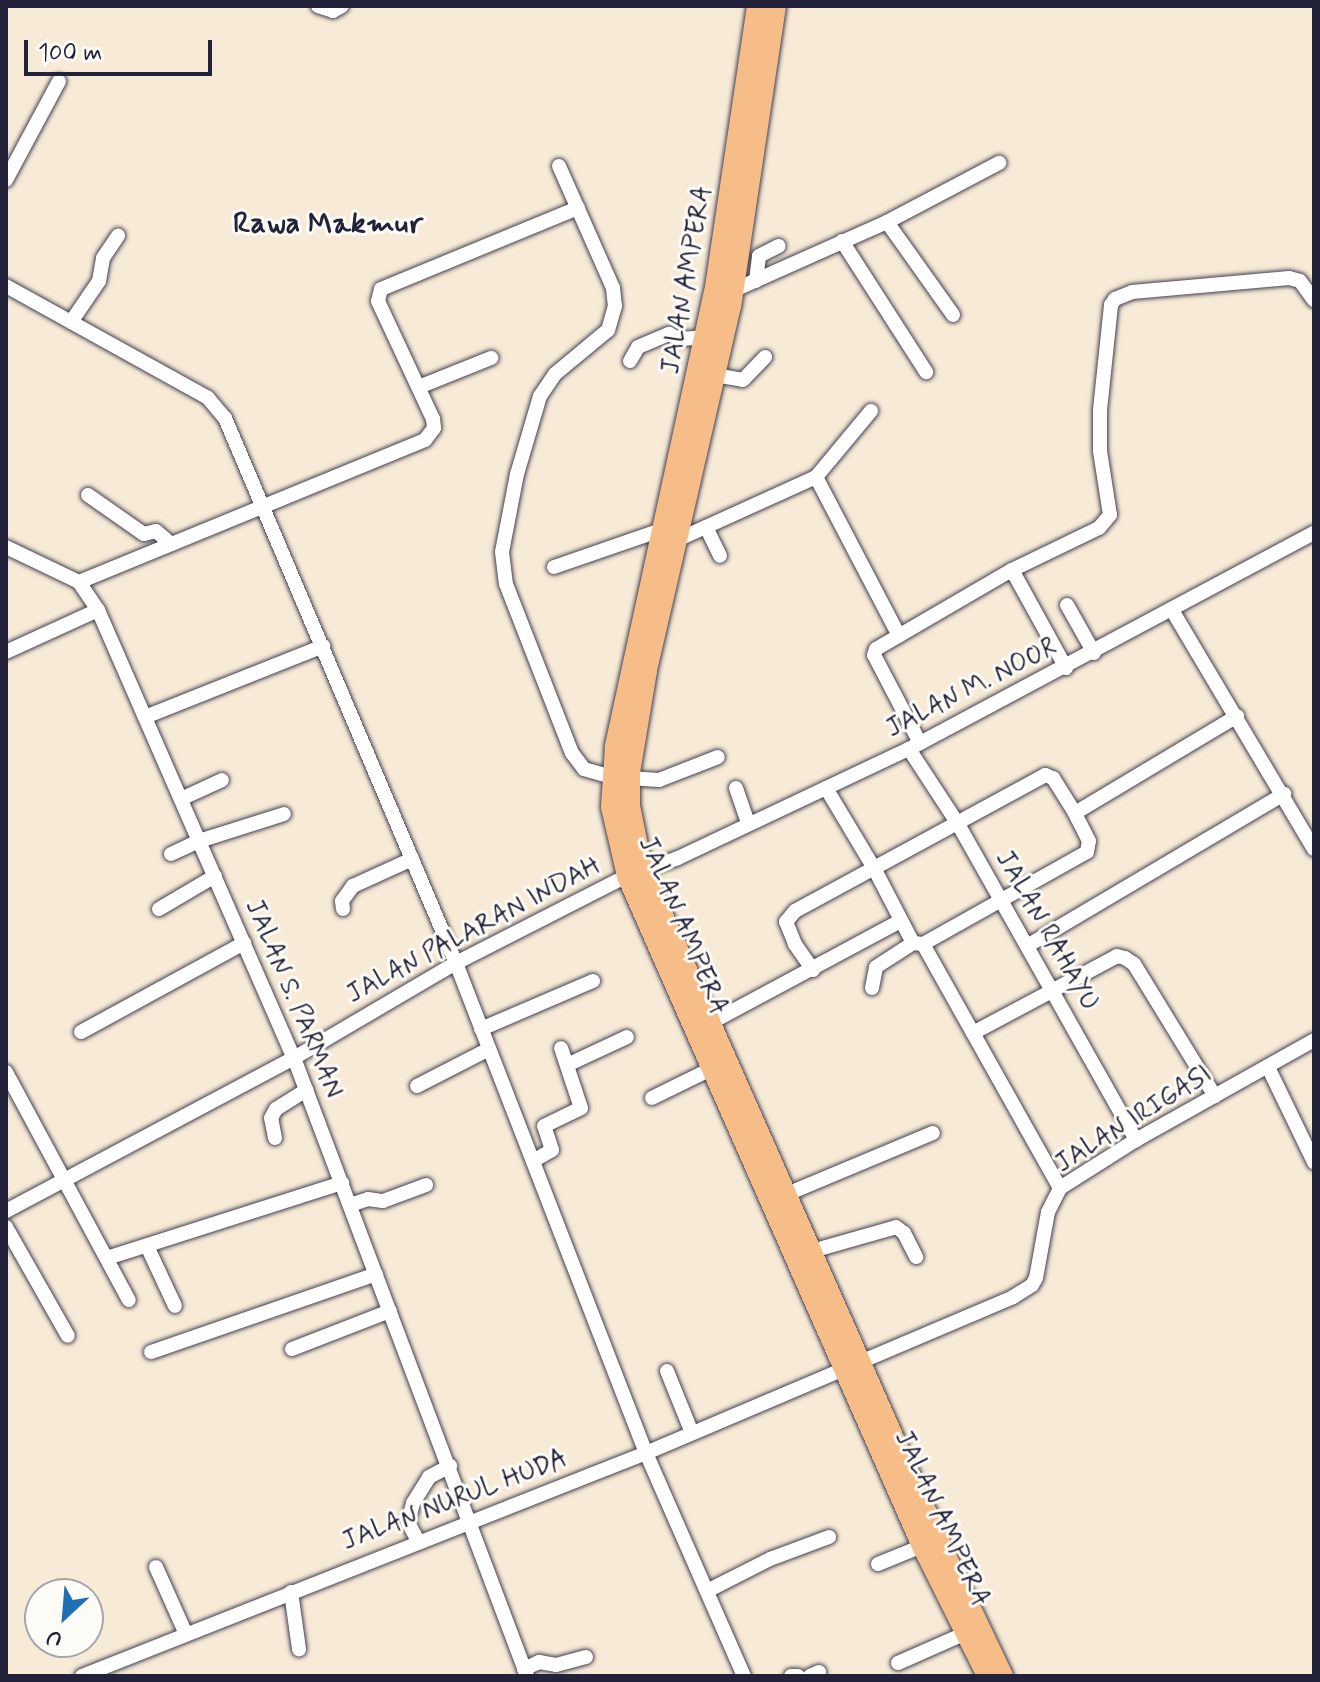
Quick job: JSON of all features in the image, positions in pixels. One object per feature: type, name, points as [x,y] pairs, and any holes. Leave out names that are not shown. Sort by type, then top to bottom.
[{"type":"main road","name":"JALAN AMPERA","points":[[757,6],[705,337],[701,398],[671,534],[642,620],[620,778],[611,807],[713,1068],[852,1365],[947,1558],[988,1675]]},
{"type":"main road","name":"JALAN AMPERA","points":[[701,398],[715,375],[732,291],[768,82],[776,6]]},
{"type":"main road","name":"JALAN AMPERA","points":[[635,873],[712,1022],[812,1251],[922,1546],[988,1675]]},
{"type":"street","points":[[318,6],[333,11],[342,6]]},
{"type":"street","points":[[6,180],[59,81]]},
{"type":"street","points":[[732,291],[887,222],[999,163]]},
{"type":"street","points":[[559,166],[613,288],[613,321],[594,345],[555,374],[540,396],[517,474],[502,552],[506,584],[572,753],[584,769],[620,778],[659,780],[718,757]]},
{"type":"street","points":[[6,547],[79,582],[425,440],[434,428],[433,419],[378,301],[381,289],[578,208]]},
{"type":"street","points":[[887,222],[953,315]]},
{"type":"street","points":[[71,322],[99,281],[103,258],[118,236]]},
{"type":"street","points":[[842,241],[926,372]]},
{"type":"street","points":[[756,281],[759,256],[779,246]]},
{"type":"street","points":[[816,477],[899,636],[1012,570],[1099,528],[1110,515],[1100,451],[1100,410],[1111,305],[1115,299],[1132,292],[1289,278],[1300,281],[1314,300]]},
{"type":"street","points":[[6,286],[215,405],[225,418],[456,963],[646,1453],[744,1676]]},
{"type":"street","points":[[630,361],[638,347],[669,334],[679,339],[705,337]]},
{"type":"street","points":[[715,375],[743,380],[765,357]]},
{"type":"street","points":[[419,387],[491,358]]},
{"type":"street","points":[[554,567],[706,527],[816,477],[871,411]]},
{"type":"street","points":[[88,495],[144,534],[156,531],[171,544]]},
{"type":"street","points":[[706,527],[720,556]]},
{"type":"street","name":"JALAN M. NOOR","points":[[635,873],[678,858],[915,746],[1314,533]]},
{"type":"street","points":[[1012,570],[1066,668]]},
{"type":"street","name":"JALAN S. PARMAN","points":[[79,582],[98,610],[294,1058],[525,1672]]},
{"type":"street","points":[[1067,605],[1094,653]]},
{"type":"street","points":[[6,652],[98,610]]},
{"type":"street","points":[[1172,610],[1314,849]]},
{"type":"street","name":"JALAN RAHAYU","points":[[899,636],[876,649],[874,655],[915,746],[1136,1140]]},
{"type":"street","points":[[145,717],[323,646]]},
{"type":"street","points":[[1075,813],[1237,716]]},
{"type":"street","points":[[813,970],[791,936],[786,922],[790,915],[1047,775],[1053,778],[1089,841],[1087,852],[876,967],[872,988]]},
{"type":"street","points":[[181,799],[222,780]]},
{"type":"street","points":[[736,788],[748,823]]},
{"type":"street","points":[[826,788],[875,870],[900,921],[918,944],[973,1033],[1060,1188]]},
{"type":"street","points":[[1027,946],[1284,794]]},
{"type":"street","points":[[171,854],[199,841],[284,814]]},
{"type":"street","points":[[343,909],[342,901],[353,886],[412,859]]},
{"type":"street","name":"JALAN PALARAN INDAH","points":[[6,1211],[294,1058],[456,963],[635,873]]},
{"type":"street","points":[[159,909],[215,876]]},
{"type":"street","points":[[712,1022],[900,921]]},
{"type":"street","points":[[81,1032],[244,943]]},
{"type":"street","points":[[973,1033],[1117,956],[1125,958],[1134,964],[1215,1096]]},
{"type":"street","points":[[481,1029],[593,981]]},
{"type":"street","points":[[567,1065],[627,1037]]},
{"type":"street","name":"JALAN IRIGASI","points":[[852,1365],[1013,1297],[1032,1285],[1039,1269],[1048,1212],[1060,1188],[1136,1140],[1314,1040]]},
{"type":"street","points":[[523,1135],[581,1108],[561,1048]]},
{"type":"street","points":[[417,1086],[489,1049]]},
{"type":"street","points":[[1268,1067],[1314,1162]]},
{"type":"street","points":[[652,1098],[713,1068]]},
{"type":"street","points":[[6,1072],[129,1300]]},
{"type":"street","points":[[275,1138],[271,1118],[276,1109],[306,1090]]},
{"type":"street","points":[[533,1161],[552,1150],[544,1126]]},
{"type":"street","points":[[787,1194],[933,1133]]},
{"type":"street","points":[[107,1258],[342,1183]]},
{"type":"street","points":[[350,1205],[368,1199],[383,1201],[426,1185]]},
{"type":"street","points":[[6,1227],[68,1336]]},
{"type":"street","points":[[812,1251],[896,1227],[904,1233],[916,1257]]},
{"type":"street","points":[[147,1246],[175,1306]]},
{"type":"street","points":[[151,1352],[376,1274]]},
{"type":"street","points":[[292,1349],[390,1311]]},
{"type":"street","name":"JALAN NURUL HUDA","points":[[82,1676],[418,1541],[472,1530],[852,1365]]},
{"type":"street","points":[[667,1371],[692,1433]]},
{"type":"street","points":[[418,1541],[408,1522],[413,1503],[429,1477],[450,1466]]},
{"type":"street","points":[[707,1591],[770,1559],[829,1537]]},
{"type":"street","points":[[878,1564],[922,1546]]},
{"type":"street","points":[[156,1567],[186,1634]]},
{"type":"street","points":[[291,1592],[299,1649]]},
{"type":"street","points":[[898,1663],[966,1633]]},
{"type":"street","points":[[525,1672],[539,1662],[556,1665],[586,1657]]},
{"type":"street","points":[[791,1676],[798,1676]]},
{"type":"district","name":"Rawa Makmur","points":[[328,224]]}]
